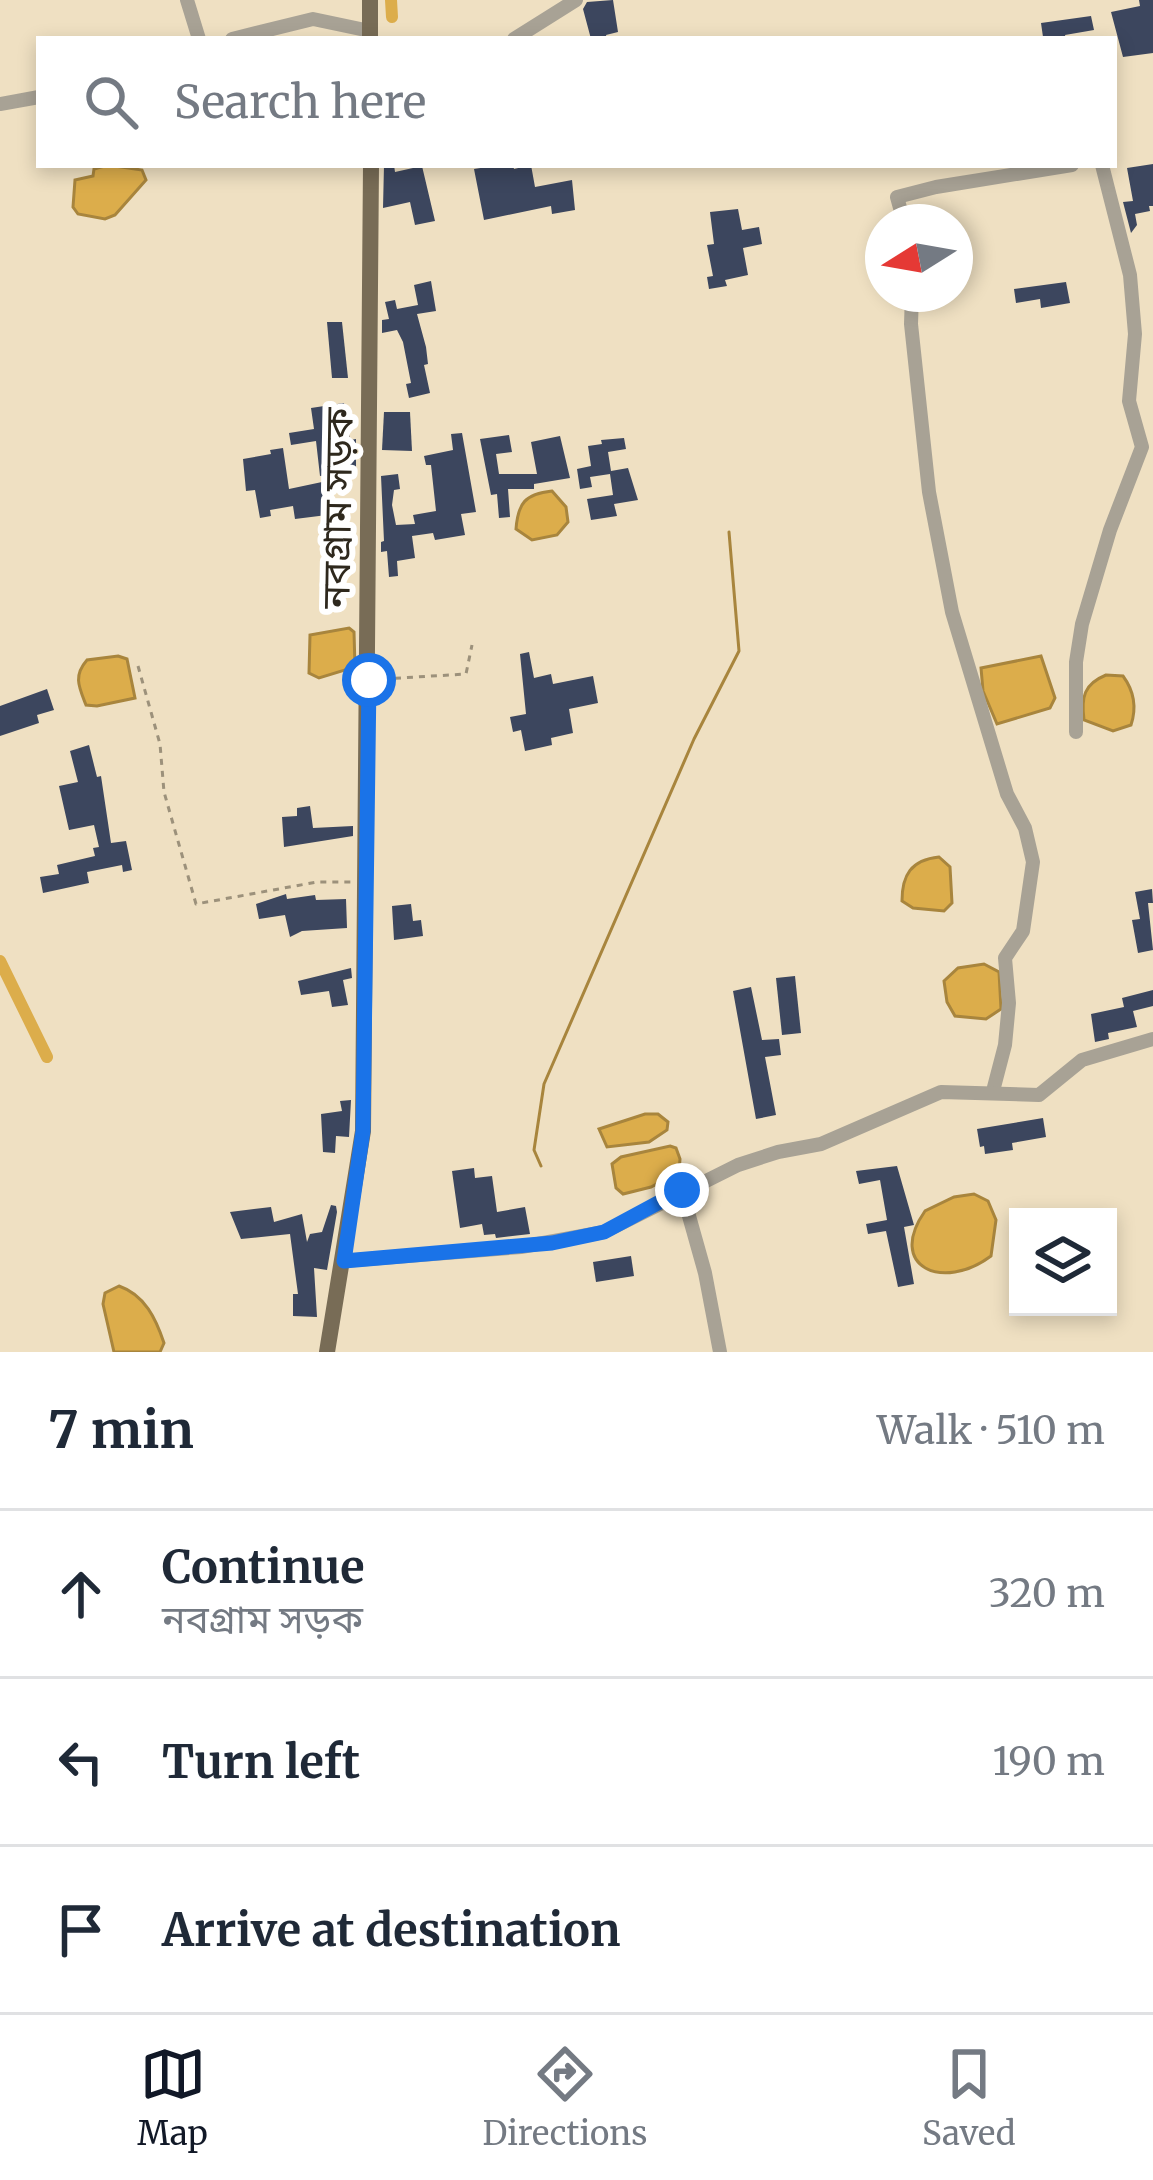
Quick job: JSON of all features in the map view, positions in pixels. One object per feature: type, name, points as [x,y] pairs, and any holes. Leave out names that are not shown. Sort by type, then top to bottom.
[{"type":"main road","points":[[370,0],[370,35]]},
{"type":"main road","name":"নবগ্রাম সড়ক","points":[[326,1352],[363,1131],[371,168]]},
{"type":"street","points":[[187,0],[198,36]]},
{"type":"street","points":[[519,36],[576,0]]},
{"type":"street","points":[[244,36],[313,19],[370,35]]},
{"type":"street","points":[[0,104],[36,98]]},
{"type":"street","points":[[899,204],[897,197],[936,187],[1053,168]]},
{"type":"street","points":[[1076,732],[1076,662],[1082,623],[1142,447],[1129,401],[1135,334],[1130,274],[1103,168]]},
{"type":"street","points":[[911,312],[929,492],[952,612],[1007,794],[1034,862],[1023,931],[1005,958],[1009,1003],[993,1091]]},
{"type":"street","points":[[344,1261],[552,1243],[604,1232],[682,1190],[778,1152],[821,1144],[941,1092],[1039,1095],[1082,1060],[1153,1039]]},
{"type":"street","points":[[682,1190],[720,1352]]},
{"type":"path","points":[[369,680],[466,674],[472,644]]},
{"type":"path","points":[[138,666],[160,744],[164,792],[196,904],[317,882],[367,882]]},
{"type":"shaded area","points":[[94,169],[142,170],[146,180],[115,215],[105,219],[78,214],[73,207],[75,180],[93,176]]},
{"type":"shaded area","points":[[552,491],[566,507],[568,522],[557,535],[532,540],[516,529],[521,506],[529,497]]},
{"type":"shaded area","points":[[349,628],[354,632],[355,667],[319,678],[309,673],[310,635]]},
{"type":"shaded area","points":[[1041,656],[1055,698],[1050,708],[997,724],[983,691],[981,668]]},
{"type":"shaded area","points":[[127,659],[135,698],[86,705],[79,682],[83,666],[87,660]]},
{"type":"shaded area","points":[[1106,675],[1123,676],[1133,699],[1131,725],[1113,731],[1084,720],[1086,692]]},
{"type":"shaded area","points":[[939,857],[950,867],[952,903],[944,911],[913,908],[902,901],[910,870],[921,861]]},
{"type":"shaded area","points":[[984,964],[999,972],[1001,1009],[986,1019],[955,1016],[944,981],[958,968]]},
{"type":"shaded area","points":[[658,1114],[668,1122],[667,1130],[649,1142],[607,1147],[599,1129]]},
{"type":"shaded area","points":[[670,1146],[680,1159],[679,1172],[651,1187],[623,1194],[616,1188],[612,1164],[621,1157]]},
{"type":"shaded area","points":[[974,1194],[988,1201],[996,1220],[991,1256],[955,1272],[925,1268],[912,1247],[925,1211],[954,1197]]},
{"type":"shaded area","points":[[119,1286],[148,1309],[164,1343],[160,1352],[114,1352],[103,1304],[105,1293]]},
{"type":"building","points":[[613,0],[618,32],[590,36],[583,9],[587,2]]},
{"type":"building","points":[[1139,0],[1153,0],[1153,53],[1123,57],[1111,12],[1140,6]]},
{"type":"building","points":[[1091,16],[1094,30],[1043,36],[1041,23]]},
{"type":"building","points":[[1153,164],[1153,206],[1135,214],[1137,225],[1131,233],[1123,202],[1133,201],[1127,168]]},
{"type":"building","points":[[384,168],[395,172],[422,168],[435,221],[415,225],[410,202],[383,208]]},
{"type":"building","points":[[532,168],[535,187],[572,180],[575,210],[552,214],[551,206],[484,220],[474,169]]},
{"type":"building","points":[[738,209],[742,230],[759,227],[762,244],[743,248],[748,275],[709,289],[707,277],[713,276],[707,245],[714,244],[710,212]]},
{"type":"building","points":[[431,281],[436,311],[417,314],[430,393],[409,398],[403,342],[397,330],[382,333],[382,320],[389,319],[385,302],[395,300],[397,309],[418,305],[414,285]]},
{"type":"building","points":[[1066,282],[1070,303],[1041,308],[1040,299],[1016,303],[1014,289]]},
{"type":"building","points":[[327,322],[342,322],[348,378],[332,378]]},
{"type":"building","points":[[344,403],[350,440],[356,439],[356,471],[320,476],[316,441],[291,445],[289,433],[314,429],[311,408]]},
{"type":"building","points":[[384,412],[410,412],[412,451],[382,450]]},
{"type":"building","points":[[462,433],[476,512],[461,514],[465,535],[435,540],[433,533],[412,536],[415,558],[397,561],[398,576],[389,577],[387,551],[381,552],[381,476],[398,474],[400,489],[394,490],[392,505],[396,525],[415,524],[413,515],[436,511],[431,465],[426,465],[424,456],[453,450],[451,434]]},
{"type":"building","points":[[509,435],[512,452],[496,454],[499,474],[537,474],[531,442],[560,436],[570,478],[534,484],[534,489],[508,489],[510,517],[499,518],[497,494],[491,495],[480,439]]},
{"type":"building","points":[[624,438],[626,449],[608,452],[611,471],[628,468],[638,500],[614,504],[617,516],[591,520],[587,499],[613,495],[610,474],[590,477],[592,487],[580,489],[577,469],[591,466],[588,446]]},
{"type":"building","points":[[283,448],[289,489],[322,482],[324,496],[331,494],[335,514],[295,519],[293,506],[270,510],[271,516],[260,518],[255,490],[246,491],[243,459]]},
{"type":"building","points":[[529,652],[534,678],[551,674],[553,684],[593,676],[598,703],[569,709],[573,733],[551,738],[552,745],[525,751],[521,730],[513,732],[510,717],[526,714],[520,654]]},
{"type":"building","points":[[47,689],[54,710],[37,715],[39,723],[0,736],[0,706]]},
{"type":"building","points":[[89,745],[97,777],[101,776],[111,843],[126,841],[132,870],[123,872],[122,865],[87,872],[89,883],[43,893],[40,877],[59,874],[57,865],[95,856],[93,848],[99,847],[94,825],[69,830],[59,786],[78,782],[70,751]]},
{"type":"building","points":[[310,806],[313,828],[353,826],[353,836],[284,847],[282,817],[297,816],[297,808]]},
{"type":"building","points":[[1152,889],[1153,903],[1148,903],[1153,950],[1138,953],[1132,920],[1140,919],[1135,892]]},
{"type":"building","points":[[286,894],[287,899],[315,895],[316,900],[346,899],[347,928],[302,931],[290,937],[285,915],[259,919],[256,904]]},
{"type":"building","points":[[411,904],[413,921],[421,920],[423,936],[394,940],[392,906]]},
{"type":"building","points":[[351,968],[352,978],[343,980],[348,1005],[332,1007],[329,991],[301,995],[298,981]]},
{"type":"building","points":[[795,976],[801,1033],[782,1035],[776,978]]},
{"type":"building","points":[[751,987],[762,1040],[779,1039],[781,1055],[765,1057],[776,1115],[756,1119],[733,991]]},
{"type":"building","points":[[1153,990],[1153,1006],[1133,1011],[1137,1027],[1108,1033],[1109,1039],[1095,1042],[1091,1014],[1124,1007],[1122,998]]},
{"type":"building","points":[[351,1100],[349,1137],[336,1136],[335,1153],[323,1152],[321,1114],[342,1111],[340,1101]]},
{"type":"building","points":[[1043,1118],[1046,1137],[1012,1143],[1013,1150],[985,1154],[984,1146],[980,1147],[977,1129]]},
{"type":"building","points":[[897,1166],[914,1225],[904,1227],[914,1284],[898,1287],[886,1231],[868,1234],[866,1224],[887,1220],[880,1180],[859,1184],[856,1171]]},
{"type":"building","points":[[474,1168],[475,1178],[492,1176],[497,1212],[525,1207],[530,1234],[496,1238],[495,1234],[484,1235],[482,1224],[460,1228],[452,1171]]},
{"type":"building","points":[[331,1205],[337,1212],[327,1270],[314,1268],[317,1317],[293,1316],[293,1294],[298,1294],[290,1234],[241,1239],[230,1212],[271,1207],[274,1222],[302,1214],[307,1242],[310,1234],[322,1232]]},
{"type":"building","points":[[631,1256],[634,1276],[596,1282],[593,1262]]},
{"type":"waterway","points":[[391,0],[392,17]]},
{"type":"waterway","points":[[541,1166],[534,1150],[544,1084],[694,739],[739,651],[729,532]]},
{"type":"waterway","points":[[0,961],[47,1057]]},
{"type":"route","points":[[369,680],[363,1131],[344,1261],[552,1243],[604,1232],[682,1190]]}]
